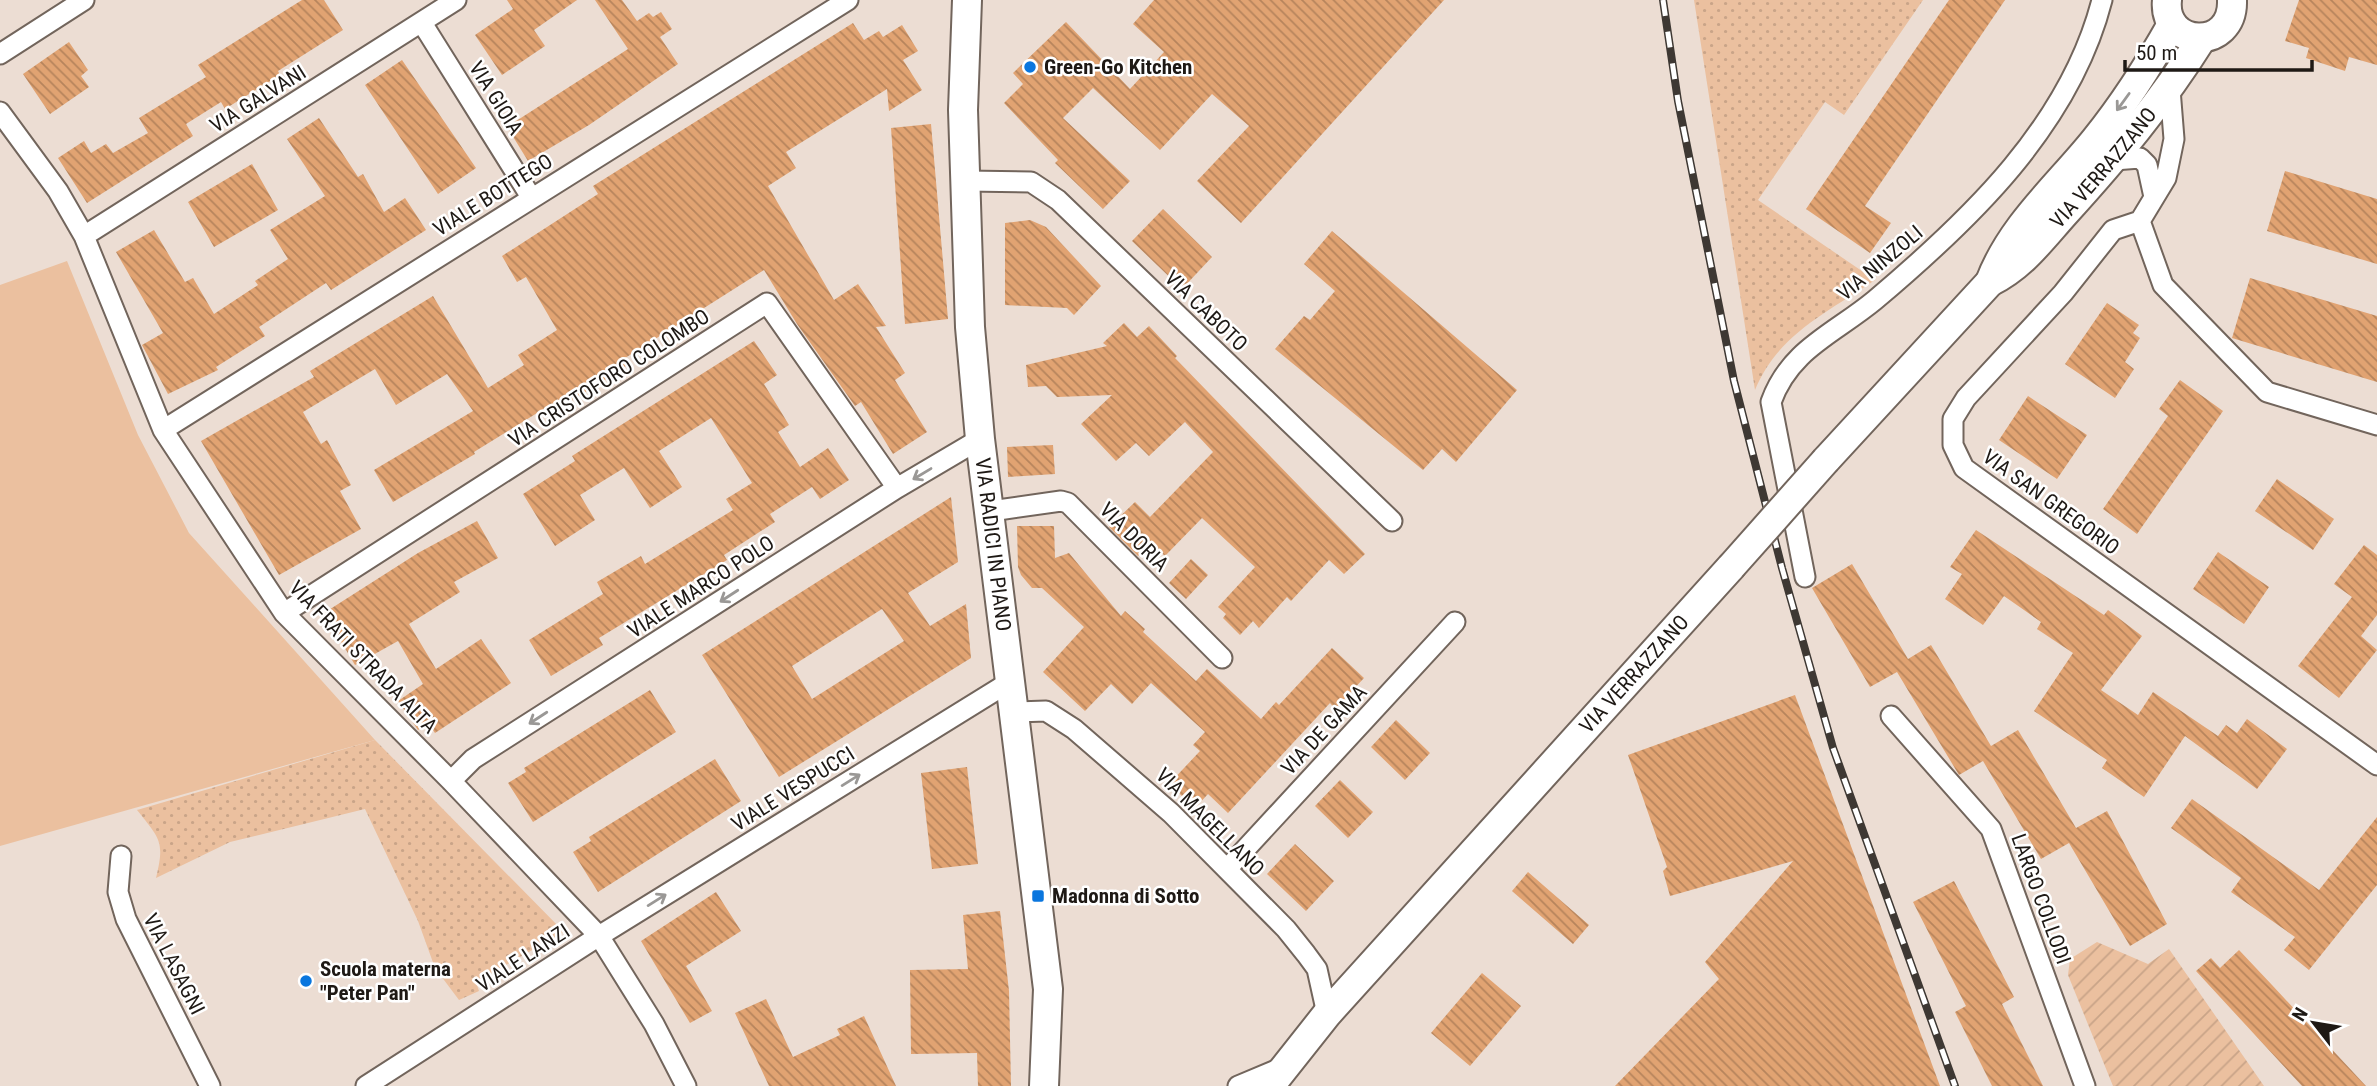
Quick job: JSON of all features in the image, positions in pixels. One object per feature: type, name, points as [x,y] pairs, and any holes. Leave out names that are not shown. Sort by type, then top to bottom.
[{"type":"main road","name":"VIA RADICI IN PIANO","points":[[967,0],[963,110],[970,327],[980,439],[1016,712],[1048,989],[1044,1086]]},
{"type":"main road","name":"VIA VERRAZZANO","points":[[2169,12],[2180,32],[2202,38],[2219,32],[2225,25],[2232,0]]},
{"type":"main road","name":"VIA VERRAZZANO","points":[[1990,282],[1999,258],[2029,216],[2095,140],[2145,72],[2169,12]]},
{"type":"main road","name":"VIA VERRAZZANO","points":[[1259,1086],[1276,1077],[1327,1014],[1990,282],[2013,271],[2114,160],[2170,89],[2202,38]]},
{"type":"street","points":[[0,54],[84,0]]},
{"type":"street","name":"VIA GALVANI","points":[[84,236],[456,0]]},
{"type":"street","name":"VIALE BOTTEGO","points":[[163,430],[848,0]]},
{"type":"street","name":"VIA NINZOLI","points":[[1805,577],[1771,402],[1779,381],[1798,356],[1910,270],[2001,180],[2039,131],[2080,62],[2102,0]]},
{"type":"street","name":"VIA GIOIA","points":[[422,23],[531,197]]},
{"type":"street","points":[[2170,89],[2174,139],[2166,178],[2140,221],[2153,264],[2163,285],[2267,392],[2377,425]]},
{"type":"street","name":"VIA FRATI STRADA ALTA","points":[[0,112],[58,191],[84,236],[163,430],[231,537],[284,613],[452,781],[599,936],[654,1024],[686,1086]]},
{"type":"street","points":[[2114,160],[2140,158],[2147,165],[2154,197]]},
{"type":"street","name":"VIA CABOTO","points":[[966,181],[1031,182],[1058,200],[1392,521]]},
{"type":"street","name":"VIA SAN GREGORIO","points":[[2140,221],[2113,230],[2063,293],[1966,398],[1953,419],[1953,445],[1964,468],[2377,765]]},
{"type":"street","name":"VIA CRISTOFORO COLOMBO","points":[[284,613],[767,303],[897,488]]},
{"type":"street","name":"VIALE MARCO POLO","points":[[452,781],[473,759],[897,488],[980,439]]},
{"type":"street","name":"VIA DORIA","points":[[991,511],[1061,501],[1068,503],[1222,658]]},
{"type":"street","name":"VIA DE GAMA","points":[[1227,869],[1455,622]]},
{"type":"street","name":"VIALE VESPUCCI","points":[[599,936],[1011,681]]},
{"type":"street","name":"VIA MAGELLANO","points":[[1016,712],[1046,711],[1074,729],[1122,768],[1227,869],[1286,929],[1317,969],[1327,1014]]},
{"type":"street","name":"LARGO COLLODI","points":[[1891,716],[1991,829],[2085,1086]]},
{"type":"street","name":"VIA LASAGNI","points":[[121,856],[118,892],[126,919],[210,1086]]},
{"type":"street","name":"VIALE LANZI","points":[[366,1086],[599,936]]},
{"type":"street","name":"VIA VERRAZZANO","points":[[1238,1086],[1276,1077]]},
{"type":"shaded area","points":[[1694,0],[1923,0],[1844,115],[1825,102],[1758,200],[1875,280],[1790,339],[1765,371],[1755,390]]},
{"type":"shaded area","points":[[67,261],[138,435],[189,533],[375,740],[0,846],[0,285]]},
{"type":"shaded area","points":[[375,740],[564,932],[476,982],[479,991],[459,1000],[435,968],[418,921],[365,809],[230,842],[156,878],[160,848],[151,828],[137,810]]},
{"type":"shaded area","points":[[2097,942],[2148,964],[2169,949],[2264,1086],[2113,1086],[2068,975],[2070,959]]},
{"type":"building","points":[[302,0],[324,0],[343,30],[278,71],[280,75],[225,109],[221,102],[186,124],[193,136],[87,203],[58,158],[84,141],[91,153],[106,144],[113,153],[148,133],[139,118],[206,77],[198,65]]},
{"type":"building","points":[[507,0],[577,0],[534,30],[545,46],[502,75],[475,35],[513,9]]},
{"type":"building","points":[[595,0],[622,0],[637,21],[649,13],[653,17],[661,12],[672,29],[660,37],[678,64],[589,125],[528,161],[507,127],[628,49]]},
{"type":"building","points":[[1154,0],[1444,0],[1241,223],[1197,181],[1249,126],[1212,94],[1160,150],[1093,88],[1063,118],[1130,181],[1103,209],[1055,163],[1058,160],[1004,103],[1023,84],[1013,73],[1066,22],[1130,89],[1164,52],[1133,24]]},
{"type":"building","points":[[1949,0],[2005,0],[1865,206],[1891,223],[1870,253],[1806,209]]},
{"type":"building","points":[[2299,0],[2377,0],[2377,65],[2349,57],[2345,71],[2306,58],[2309,48],[2285,41]]},
{"type":"building","points":[[853,23],[864,40],[879,31],[883,37],[902,25],[918,51],[903,60],[922,90],[889,111],[887,89],[786,152],[796,168],[768,186],[834,300],[858,284],[886,326],[876,327],[905,373],[895,380],[927,432],[893,454],[861,402],[855,406],[797,324],[764,270],[622,360],[626,366],[600,383],[554,411],[550,405],[474,452],[475,454],[393,502],[374,470],[473,411],[447,374],[396,405],[375,369],[303,412],[321,444],[327,440],[351,485],[340,491],[361,529],[279,575],[201,441],[314,377],[310,371],[433,296],[488,388],[524,365],[518,355],[557,330],[526,277],[517,282],[502,256],[598,194],[593,186]]},
{"type":"building","points":[[69,42],[88,70],[81,76],[89,87],[50,114],[23,74]]},
{"type":"building","points":[[402,60],[476,168],[438,194],[365,85]]},
{"type":"building","points":[[319,118],[358,177],[363,174],[384,212],[405,198],[426,230],[331,290],[326,283],[259,327],[265,336],[216,367],[218,370],[168,394],[142,345],[163,333],[116,252],[154,230],[185,282],[193,278],[214,314],[258,285],[255,281],[288,259],[270,230],[325,196],[287,139]]},
{"type":"building","points":[[931,124],[948,319],[905,324],[891,128]]},
{"type":"building","points":[[252,164],[278,210],[214,247],[188,202]]},
{"type":"building","points":[[2285,171],[2377,199],[2377,264],[2267,231]]},
{"type":"building","points":[[1163,209],[1212,257],[1182,289],[1132,241]]},
{"type":"building","points":[[1030,220],[1046,227],[1101,286],[1074,315],[1067,308],[1005,305],[1005,223]]},
{"type":"building","points":[[1332,231],[1517,390],[1456,462],[1442,449],[1423,470],[1275,349],[1304,316],[1310,320],[1335,291],[1304,264]]},
{"type":"building","points":[[2250,278],[2377,316],[2377,382],[2232,338]]},
{"type":"building","points":[[2107,303],[2139,325],[2133,333],[2140,338],[2125,362],[2134,369],[2115,398],[2065,364]]},
{"type":"building","points":[[1124,323],[1137,337],[1149,326],[1177,356],[1175,358],[1365,554],[1344,574],[1329,560],[1291,601],[1287,597],[1259,628],[1253,621],[1240,635],[1223,618],[1226,614],[1218,607],[1255,567],[1202,518],[1165,556],[1151,543],[1138,556],[1109,527],[1135,502],[1150,517],[1213,452],[1185,422],[1149,456],[1136,443],[1116,461],[1081,424],[1112,395],[1057,397],[1046,386],[1028,387],[1026,365],[1107,346],[1103,343]]},
{"type":"building","points":[[754,341],[777,375],[764,384],[789,425],[778,432],[800,467],[828,448],[849,480],[820,499],[812,487],[770,514],[775,522],[724,555],[727,560],[599,638],[603,645],[551,676],[529,640],[603,594],[597,582],[641,556],[645,564],[733,510],[726,499],[752,483],[711,418],[659,451],[682,487],[650,508],[624,468],[580,495],[595,520],[555,546],[523,494],[575,461],[572,456]]},
{"type":"building","points":[[2180,380],[2223,411],[2137,534],[2103,509],[2168,416],[2159,409]]},
{"type":"building","points":[[2028,396],[2087,435],[2057,479],[1999,440]]},
{"type":"building","points":[[1053,445],[1055,474],[1008,477],[1007,447]]},
{"type":"building","points":[[2277,479],[2334,519],[2313,550],[2255,511]]},
{"type":"building","points":[[951,497],[958,562],[908,593],[930,626],[966,604],[971,658],[779,777],[702,655]],"holes":[[[882,609],[904,641],[812,699],[792,666]]]},
{"type":"building","points":[[477,521],[498,558],[454,582],[460,592],[409,624],[436,669],[481,639],[511,683],[435,733],[428,723],[418,730],[398,701],[423,684],[398,641],[355,665],[324,613],[418,553]]},
{"type":"building","points":[[1017,526],[1054,526],[1055,558],[1069,553],[1121,616],[1125,611],[1145,629],[1143,632],[1196,681],[1207,669],[1261,719],[1276,702],[1279,705],[1332,648],[1364,678],[1335,709],[1330,703],[1228,813],[1208,794],[1195,808],[1169,784],[1200,751],[1193,745],[1205,732],[1151,683],[1132,704],[1111,684],[1085,711],[1043,672],[1084,627],[1042,588],[1032,588],[1021,575],[1018,567]]},
{"type":"building","points":[[1976,530],[2104,615],[2108,610],[2142,636],[2101,690],[2138,715],[2153,692],[2218,736],[2226,725],[2237,733],[2247,719],[2287,749],[2257,789],[2185,736],[2144,797],[2102,768],[2107,760],[2034,711],[2073,653],[2037,629],[2041,622],[2004,596],[1983,625],[1945,599],[1962,574],[1950,567]]},
{"type":"building","points":[[2364,545],[2377,555],[2377,615],[2361,636],[2377,650],[2339,698],[2298,666],[2352,597],[2334,584]]},
{"type":"building","points":[[2218,552],[2269,587],[2244,624],[2193,589]]},
{"type":"building","points":[[1191,559],[1208,575],[1186,599],[1169,583]]},
{"type":"building","points":[[1852,564],[1908,659],[1931,645],[1991,746],[2018,730],[2076,828],[2107,811],[2167,924],[2130,946],[2069,843],[2041,859],[1983,761],[1959,775],[1897,672],[1870,687],[1812,588]]},
{"type":"building","points":[[650,690],[676,732],[533,822],[508,783],[526,772],[524,768]]},
{"type":"building","points":[[1795,695],[1940,1086],[1615,1086],[1719,979],[1705,962],[1793,861],[1670,896],[1663,871],[1667,867],[1628,755]]},
{"type":"building","points":[[1396,720],[1430,753],[1405,780],[1371,747]]},
{"type":"building","points":[[715,759],[741,801],[598,892],[573,852],[591,841],[589,837]]},
{"type":"building","points":[[967,767],[978,864],[932,869],[921,773]]},
{"type":"building","points":[[1340,780],[1373,812],[1348,838],[1315,806]]},
{"type":"building","points":[[2192,799],[2319,890],[2377,817],[2377,885],[2309,970],[2284,950],[2295,937],[2231,892],[2241,878],[2171,828]]},
{"type":"building","points":[[1295,844],[1334,881],[1306,911],[1267,874]]},
{"type":"building","points":[[1528,872],[1589,925],[1573,944],[1512,891]]},
{"type":"building","points":[[1954,881],[2014,997],[2002,1004],[2043,1086],[1992,1086],[1955,1012],[1966,1006],[1913,902]]},
{"type":"building","points":[[716,892],[741,931],[686,966],[712,1011],[690,1023],[641,941]]},
{"type":"building","points":[[1000,911],[1009,991],[1011,1086],[978,1086],[977,1053],[911,1054],[910,970],[968,969],[963,915]]},
{"type":"building","points":[[2239,950],[2366,1086],[2302,1086],[2196,971],[2211,958],[2220,968]]},
{"type":"building","points":[[1482,973],[1521,1006],[1470,1066],[1431,1033]]},
{"type":"building","points":[[766,999],[793,1057],[840,1035],[837,1029],[864,1016],[896,1086],[769,1086],[735,1013]]},
{"type":"railway","points":[[1663,0],[1678,101],[1734,381],[1782,568],[1833,748],[1955,1086]]},
{"type":"place","name":"Green-Go Kitchen","points":[[1030,67]]},
{"type":"place","name":"Madonna di Sotto","points":[[1038,896]]},
{"type":"place","name":"Scuola materna \"Peter Pan\"","points":[[306,981]]}]
